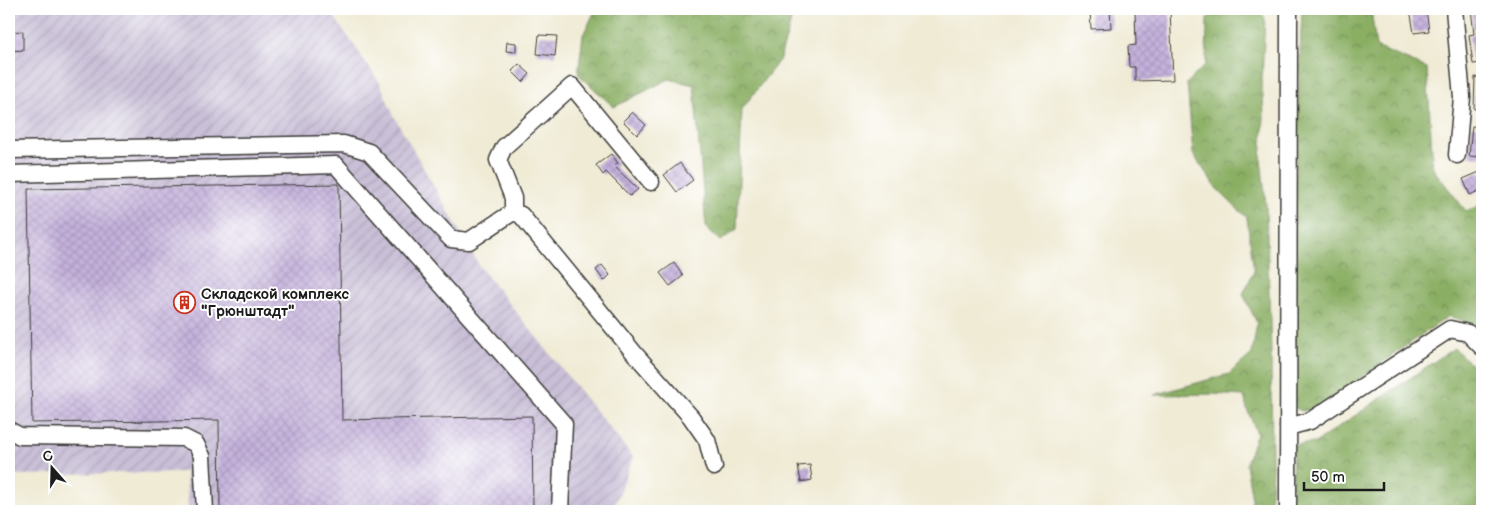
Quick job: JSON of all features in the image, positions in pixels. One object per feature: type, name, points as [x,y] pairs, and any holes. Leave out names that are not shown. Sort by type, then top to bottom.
[{"type":"street","points":[[1288,511],[1289,9]]},
{"type":"street","points":[[1454,9],[1462,97],[1457,155]]},
{"type":"street","points":[[513,212],[512,198],[498,160],[504,147],[572,86],[651,182]]},
{"type":"street","points":[[9,150],[344,144],[369,152],[451,238],[469,241],[513,212]]},
{"type":"street","points":[[9,174],[336,165],[564,424],[560,511]]},
{"type":"street","points":[[513,212],[521,215],[635,354],[691,417],[706,440],[714,467]]},
{"type":"street","points":[[1288,427],[1310,422],[1450,329],[1468,333],[1482,347]]},
{"type":"street","points":[[9,430],[20,436],[184,438],[196,444],[202,456],[205,511]]},
{"type":"shaded area","points":[[9,9],[329,9],[380,83],[394,116],[480,267],[633,457],[613,511],[188,511],[186,472],[9,475]]},
{"type":"green space","points":[[596,9],[797,9],[793,14],[780,59],[742,109],[737,229],[721,241],[706,227],[694,85],[669,79],[614,107],[578,74],[583,35]]},
{"type":"green space","points":[[1222,9],[1257,9],[1265,18],[1262,80],[1264,117],[1261,159],[1266,205],[1271,350],[1272,466],[1270,511],[1250,511],[1252,499],[1246,464],[1257,433],[1244,396],[1213,394],[1154,395],[1229,374],[1252,354],[1257,323],[1243,294],[1254,271],[1247,218],[1217,189],[1193,154],[1187,83],[1206,64],[1207,18]]},
{"type":"green space","points":[[1302,9],[1371,9],[1376,47],[1427,68],[1433,169],[1466,211],[1482,205],[1482,331],[1477,326],[1449,316],[1315,409],[1302,411],[1293,407],[1294,197]]},
{"type":"green space","points":[[1454,348],[1482,375],[1482,511],[1292,511],[1293,445],[1315,443]]},
{"type":"building","points":[[1090,9],[1110,9],[1111,28],[1091,29]]},
{"type":"building","points":[[1135,9],[1170,9],[1173,80],[1135,81],[1135,67],[1129,67],[1128,46],[1136,45]]},
{"type":"building","points":[[1410,9],[1426,9],[1429,31],[1414,33]]},
{"type":"building","points":[[1471,9],[1482,9],[1482,63],[1473,64],[1469,35],[1474,34]]},
{"type":"building","points":[[23,31],[23,50],[9,51],[9,32]]},
{"type":"building","points":[[539,35],[557,36],[555,56],[537,54]]},
{"type":"building","points":[[507,42],[516,43],[516,52],[506,51]]},
{"type":"building","points":[[519,64],[530,74],[523,82],[512,71]]},
{"type":"building","points":[[1475,77],[1482,78],[1482,109],[1474,109]]},
{"type":"building","points":[[632,112],[646,125],[637,135],[623,121]]},
{"type":"building","points":[[1472,126],[1482,127],[1482,157],[1469,156]]},
{"type":"building","points":[[611,154],[618,163],[614,166],[638,189],[630,196],[606,172],[603,175],[596,165]]},
{"type":"building","points":[[680,163],[693,180],[677,192],[664,175]]},
{"type":"building","points":[[1482,171],[1482,189],[1470,195],[1463,179]]},
{"type":"building","name":"Складской комплекс \"Грюнштадт\"","points":[[339,184],[342,420],[532,416],[533,511],[220,511],[219,420],[32,423],[28,189]]},
{"type":"building","points":[[674,263],[683,276],[670,286],[660,273]]},
{"type":"building","points":[[602,265],[610,275],[604,281],[596,270]]},
{"type":"building","points":[[810,465],[812,480],[801,482],[798,466]]},
{"type":"place","name":"Складской комплекс \"Грюнштадт\"","points":[[185,303]]}]
